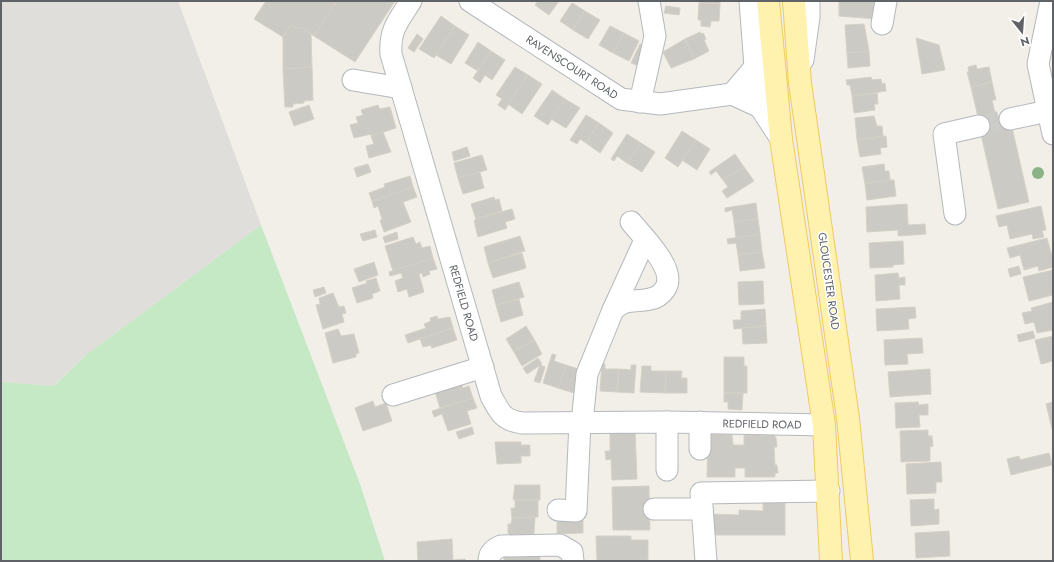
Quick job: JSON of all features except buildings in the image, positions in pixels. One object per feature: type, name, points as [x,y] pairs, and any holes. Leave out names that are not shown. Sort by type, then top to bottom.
[{"type":"main road","points":[[768,1],[781,139],[824,425],[829,491],[831,561]]},
{"type":"main road","name":"GLOUCESTER ROAD","points":[[794,1],[800,83],[848,418],[862,561]]},
{"type":"street","name":"REDFIELD ROAD","points":[[411,1],[393,29],[390,42],[391,54],[491,396],[501,414],[511,421],[522,423],[700,422],[824,425]]},
{"type":"street","name":"RAVENSCOURT ROAD","points":[[470,1],[621,99],[660,104],[732,94]]},
{"type":"street","points":[[640,102],[655,36],[649,1]]},
{"type":"street","points":[[750,1],[755,67],[760,107],[781,139]]},
{"type":"street","points":[[800,83],[809,17],[809,1]]},
{"type":"street","points":[[882,24],[886,1]]},
{"type":"street","points":[[1050,1],[1045,66],[1048,111],[1053,134]]},
{"type":"street","points":[[760,107],[732,94],[755,67],[771,44]]},
{"type":"street","points":[[353,80],[401,88]]},
{"type":"street","points":[[1010,119],[1048,111]]},
{"type":"street","points":[[955,214],[944,134],[979,126]]},
{"type":"street","points":[[613,310],[620,304],[629,300],[650,300],[659,296],[666,288],[669,277],[661,259],[631,222]]},
{"type":"street","points":[[558,510],[576,511],[581,422],[587,374],[613,310],[645,240]]},
{"type":"street","points":[[393,395],[483,367]]},
{"type":"street","points":[[667,422],[667,470]]},
{"type":"street","points":[[700,422],[700,449]]},
{"type":"street","points":[[654,509],[763,492],[829,491]]},
{"type":"street","points":[[702,501],[706,561]]},
{"type":"street","points":[[489,561],[489,556],[493,549],[501,546],[560,544],[572,552],[573,561]]},
{"type":"shaded area","points":[[1,1],[178,1],[261,225],[86,355],[54,386],[1,382]]},
{"type":"green space","points":[[261,225],[360,484],[385,561],[1,561],[1,382],[54,386],[86,355]]},
{"type":"tunnel","points":[[979,126],[1010,119]]}]
